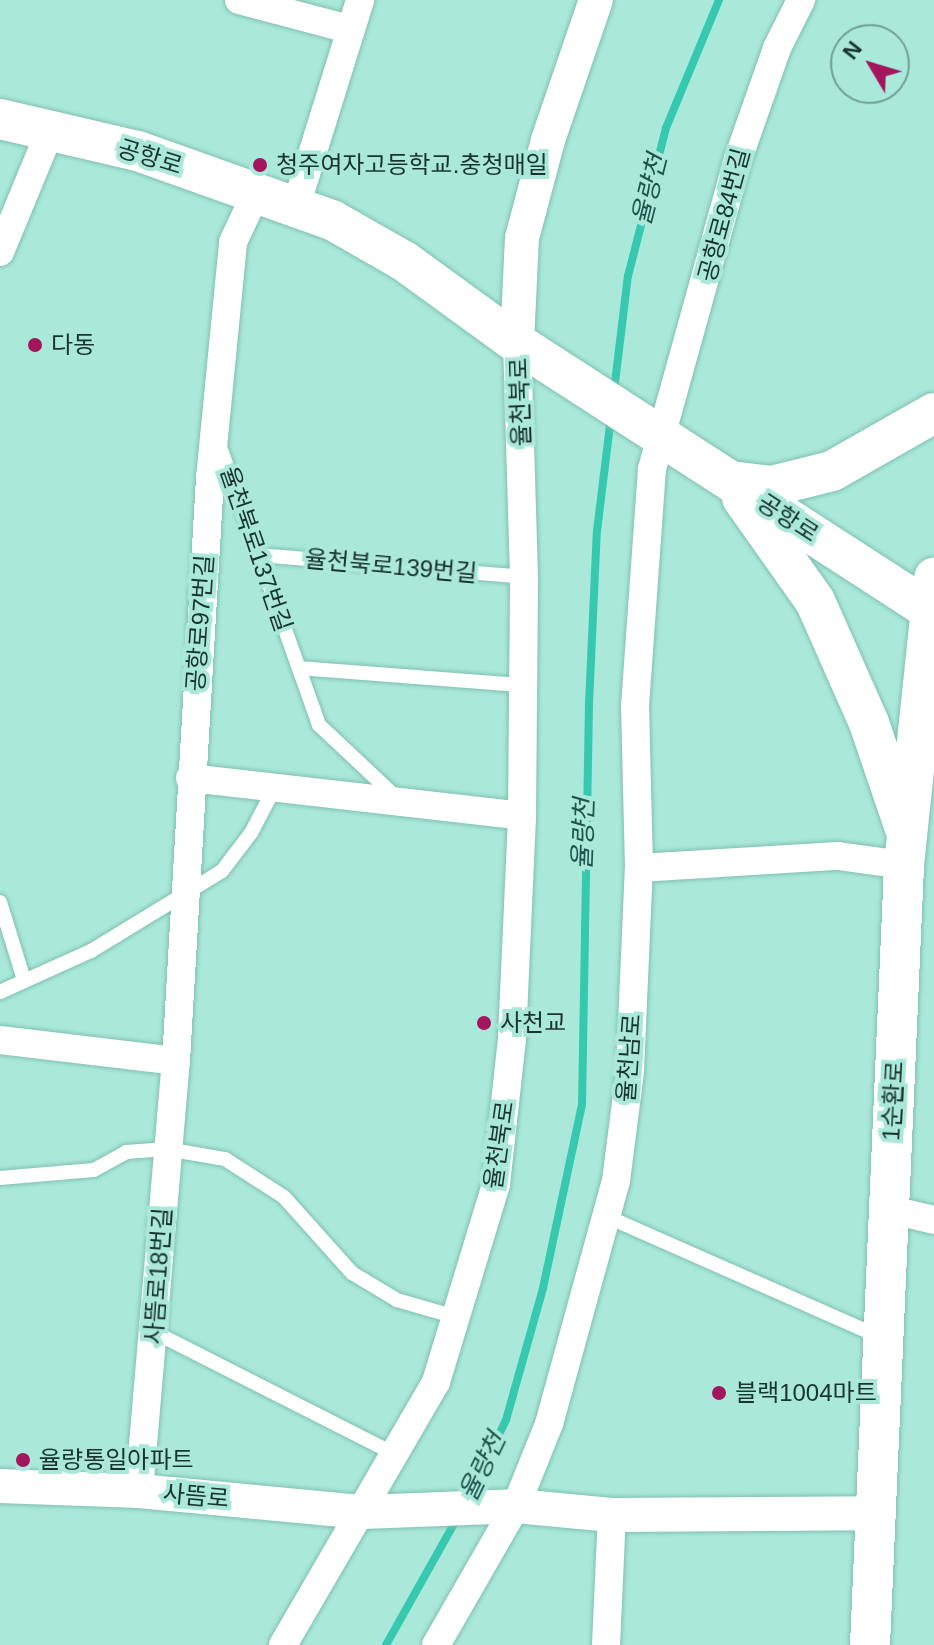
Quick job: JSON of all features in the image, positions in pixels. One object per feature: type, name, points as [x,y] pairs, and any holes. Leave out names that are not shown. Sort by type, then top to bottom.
[{"type":"main road","name":"공항로","points":[[0,119],[138,151],[257,191],[296,206],[404,261],[532,353],[651,430],[933,600]]},
{"type":"main road","points":[[731,481],[772,486],[832,471],[934,413]]},
{"type":"main road","points":[[731,481],[815,601],[869,723],[906,852]]},
{"type":"main road","name":"1순환로","points":[[870,1645],[906,852],[924,785],[933,600]]},
{"type":"street","points":[[239,0],[349,29]]},
{"type":"street","points":[[296,206],[360,0]]},
{"type":"street","name":"율천북로","points":[[283,1645],[377,1511],[394,1454],[436,1382],[496,1184],[512,1038],[522,816],[519,685],[532,353],[522,238],[548,140],[596,0]]},
{"type":"street","name":"공항로84번길","points":[[651,430],[697,320],[738,159],[777,48],[801,0]]},
{"type":"street","points":[[0,252],[50,131]]},
{"type":"street","name":"공항로97번길","points":[[176,1061],[190,778],[214,430],[233,242],[257,191]]},
{"type":"street","name":"율천남로","points":[[436,1645],[553,1410],[616,1181],[630,1071],[639,868],[636,691],[651,430]]},
{"type":"street","points":[[190,778],[522,816]]},
{"type":"street","points":[[639,868],[906,852]]},
{"type":"street","points":[[0,1040],[176,1061]]},
{"type":"street","name":"사뜸로18번길","points":[[139,1491],[176,1061]]},
{"type":"street","points":[[888,1209],[934,1220]]},
{"type":"street","name":"사뜸로","points":[[0,1486],[139,1491],[377,1511],[506,1507]]},
{"type":"street","points":[[506,1507],[612,1515],[874,1513]]},
{"type":"street","points":[[606,1645],[612,1515]]},
{"type":"lane","name":"율천북로137번길","points":[[214,430],[319,725],[399,800]]},
{"type":"lane","name":"율천북로139번길","points":[[259,555],[524,577]]},
{"type":"lane","points":[[299,668],[519,685]]},
{"type":"lane","points":[[0,992],[91,951],[222,871],[251,833],[275,787]]},
{"type":"lane","points":[[0,902],[24,980]]},
{"type":"lane","points":[[0,1178],[94,1170],[126,1152],[167,1149],[225,1159],[284,1197],[352,1273],[397,1300],[456,1317]]},
{"type":"lane","points":[[617,1221],[882,1338]]},
{"type":"lane","points":[[154,1332],[394,1454]]},
{"type":"waterway","name":"율량천","points":[[614,391],[628,276],[666,128],[719,0]]},
{"type":"waterway","name":"율량천","points":[[467,1500],[506,1420],[543,1288],[582,1105],[589,704],[597,531],[611,417]]},
{"type":"waterway","name":"율량천","points":[[386,1645],[459,1515]]},
{"type":"place","name":"청주여자고등학교.충청매일","points":[[260,165]]},
{"type":"place","name":"다동","points":[[35,345]]},
{"type":"place","name":"사천교","points":[[484,1023]]},
{"type":"place","name":"블랙1004마트","points":[[719,1393]]},
{"type":"place","name":"율량통일아파트","points":[[23,1460]]}]
